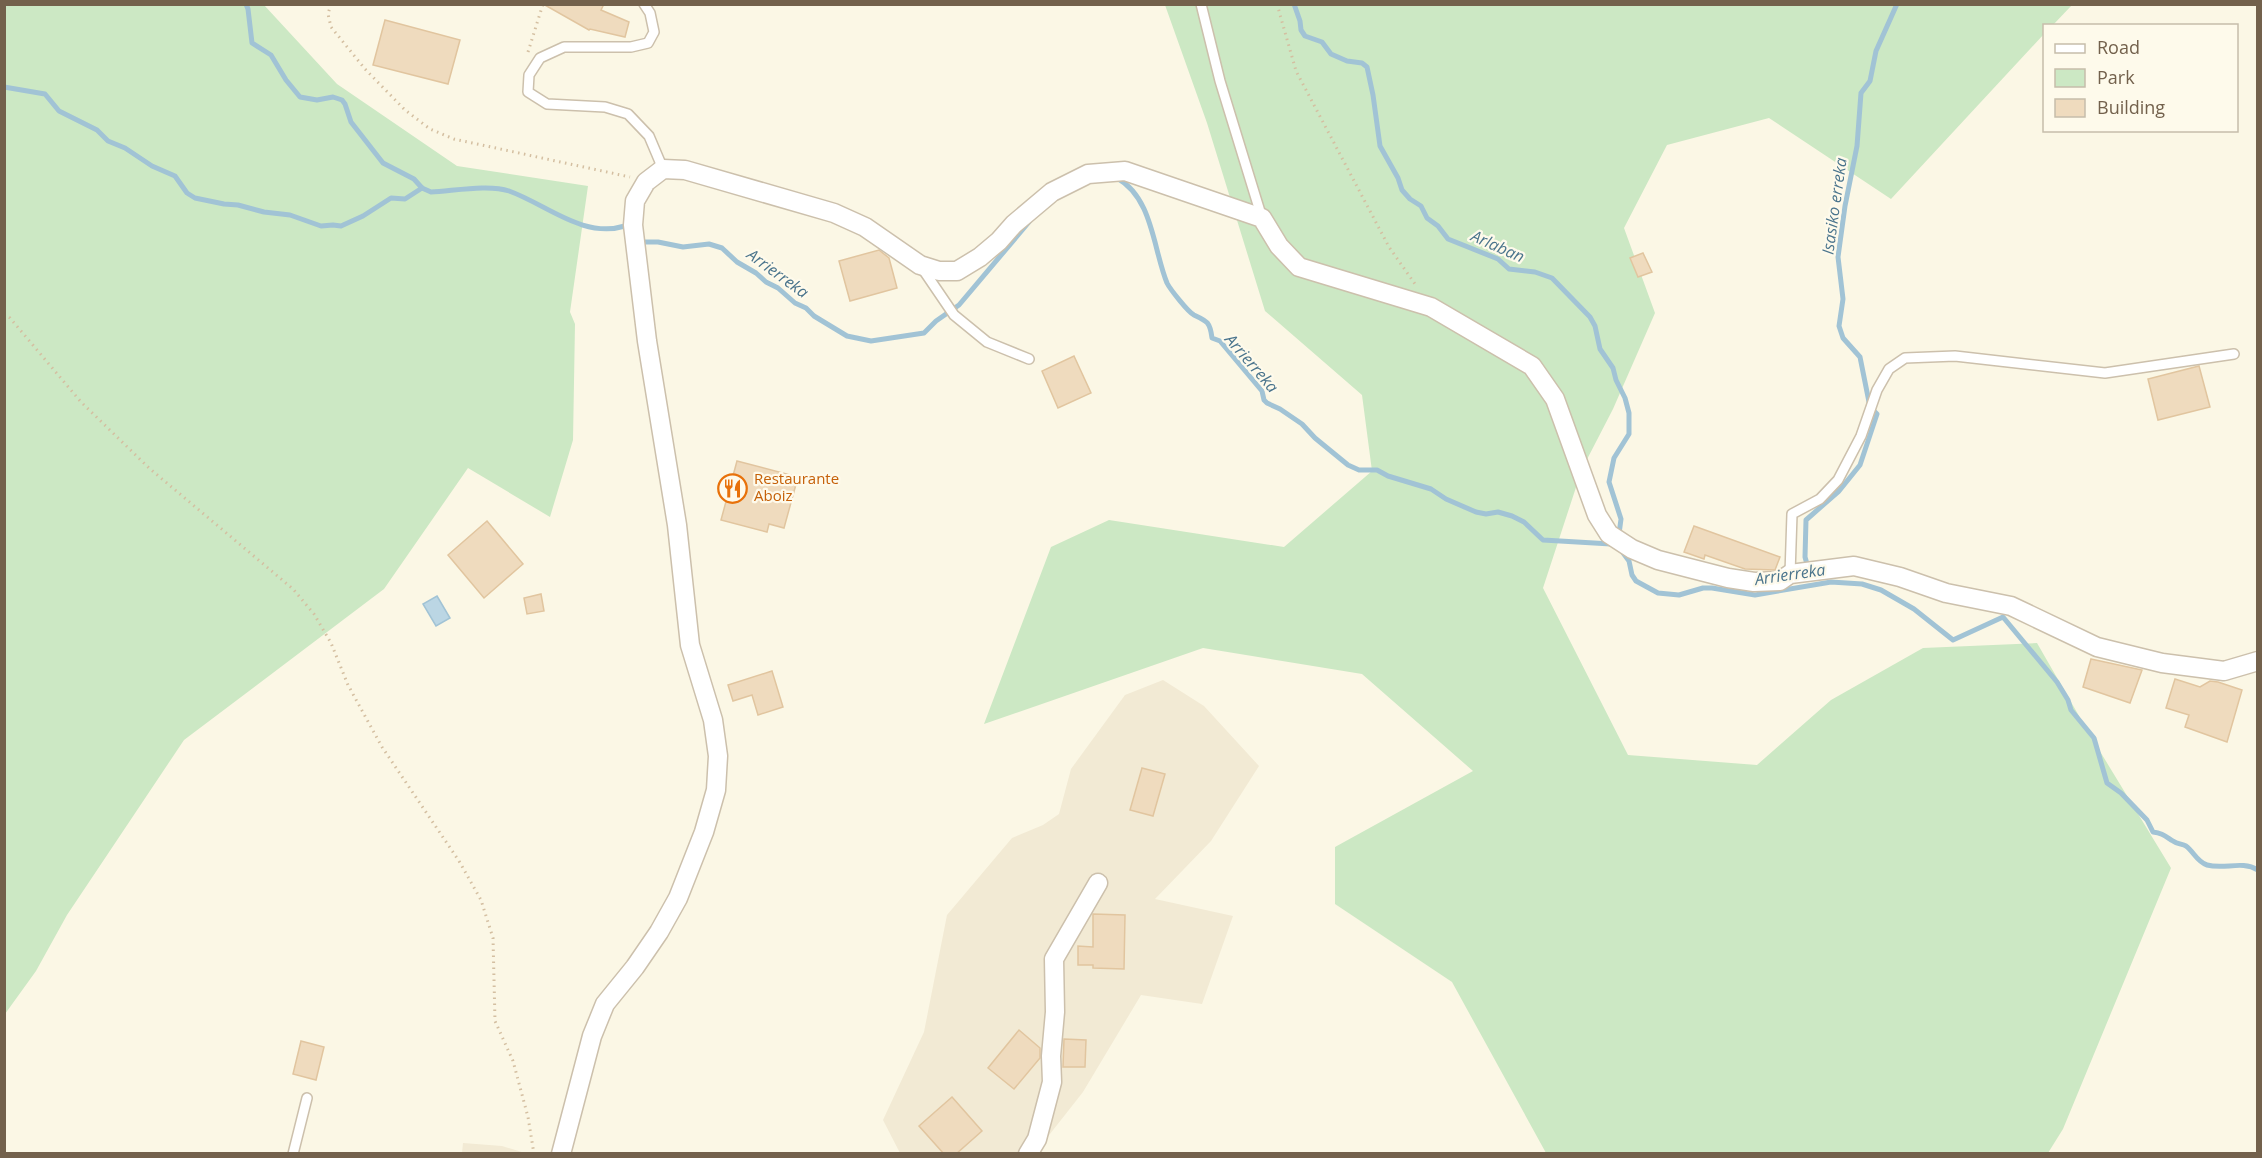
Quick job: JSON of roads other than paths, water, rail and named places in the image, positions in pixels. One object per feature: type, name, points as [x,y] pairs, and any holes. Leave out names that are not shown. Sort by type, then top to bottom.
[{"type":"street","points":[[561,1154],[592,1036],[605,1004],[653,941],[678,898],[704,832],[716,790],[718,756],[713,720],[690,645],[677,525],[658,416],[633,225],[635,201],[646,182],[663,169],[685,170],[834,213],[865,227],[920,265],[939,272],[957,271],[980,257],[1052,192],[1088,174],[1125,171],[1262,218],[1279,246],[1299,267],[1431,306],[1532,366],[1555,399],[1597,515],[1610,534],[1632,549],[1658,560],[1728,578],[1754,582],[1780,581],[1790,574],[1854,566],[1900,577],[1946,593],[2011,606],[2097,647],[2162,663],[2224,671],[2258,661]]},
{"type":"street","points":[[1028,1154],[1037,1139],[1052,1082],[1051,1056],[1055,1012],[1054,958],[1098,883]]},
{"type":"lane","points":[[644,4],[650,13],[654,32],[648,43],[631,47],[564,47],[540,58],[530,75],[528,92],[547,104],[605,107],[628,114],[649,136],[663,169]]},
{"type":"lane","points":[[1201,4],[1220,81],[1262,218]]},
{"type":"lane","points":[[920,265],[954,315],[987,342],[1029,359]]},
{"type":"lane","points":[[1790,574],[1792,514],[1820,499],[1838,480],[1861,436],[1877,390],[1889,369],[1905,358],[1955,356],[2105,373],[2234,354]]},
{"type":"lane","points":[[293,1154],[307,1098]]},
{"type":"water","points":[[437,596],[450,618],[436,626],[423,604]]},
{"type":"waterway","name":"Arrierreka","points":[[246,4],[252,43],[271,55],[286,80],[300,97],[317,100],[333,97],[342,100],[351,122],[383,163],[414,179],[422,188],[431,192],[481,188],[501,189],[580,224],[609,229],[625,226],[628,229]]},
{"type":"waterway","name":"Arlaban","points":[[1294,4],[1301,30],[1305,36],[1322,42],[1331,54],[1347,61],[1362,63],[1367,67],[1380,146],[1402,190],[1421,206],[1427,218],[1438,226],[1448,239],[1498,259],[1509,269],[1535,272],[1552,278],[1590,317],[1595,326],[1600,349],[1613,368],[1629,413],[1629,434],[1614,458],[1609,482],[1621,519],[1619,534]]},
{"type":"waterway","name":"Isasiko erreka","points":[[1807,564],[1805,557],[1806,520],[1839,491],[1860,465],[1877,414],[1870,407],[1860,357],[1843,338],[1839,326],[1843,299],[1838,257],[1857,146],[1861,93],[1870,81],[1876,51],[1897,4]]},
{"type":"waterway","points":[[4,87],[45,94],[59,111],[97,130],[108,141],[125,148],[152,166],[175,176],[187,193],[195,198],[290,215],[321,226],[341,226],[363,216],[391,198],[405,199],[422,188]]},
{"type":"waterway","name":"Arrierreka","points":[[1117,178],[1129,187],[1145,211],[1162,270],[1167,283],[1179,300],[1191,313],[1207,323],[1212,338],[1220,341],[1262,391],[1267,403],[1302,424],[1315,438],[1348,465],[1359,470],[1377,470],[1388,476],[1431,489],[1446,499],[1476,512],[1486,514],[1498,512],[1512,516],[1524,522],[1543,540],[1611,544]]},
{"type":"waterway","name":"Arrierreka","points":[[639,240],[683,247],[709,244],[722,248],[737,262],[778,288],[814,316],[847,336],[871,341],[924,333],[936,321],[959,305],[1029,222]]},
{"type":"waterway","name":"Arrierreka","points":[[1621,550],[1629,561],[1636,581],[1658,593],[1679,595],[1703,588],[1712,588],[1755,595],[1831,582],[1862,584],[1881,590],[1914,609],[1953,640],[2003,617],[2057,682],[2071,710],[2094,738],[2107,783],[2121,793],[2147,820],[2153,832],[2186,846],[2201,862],[2207,865],[2239,865],[2258,870]]},
{"type":"place","name":"Restaurante Aboiz","points":[[733,488]]}]
